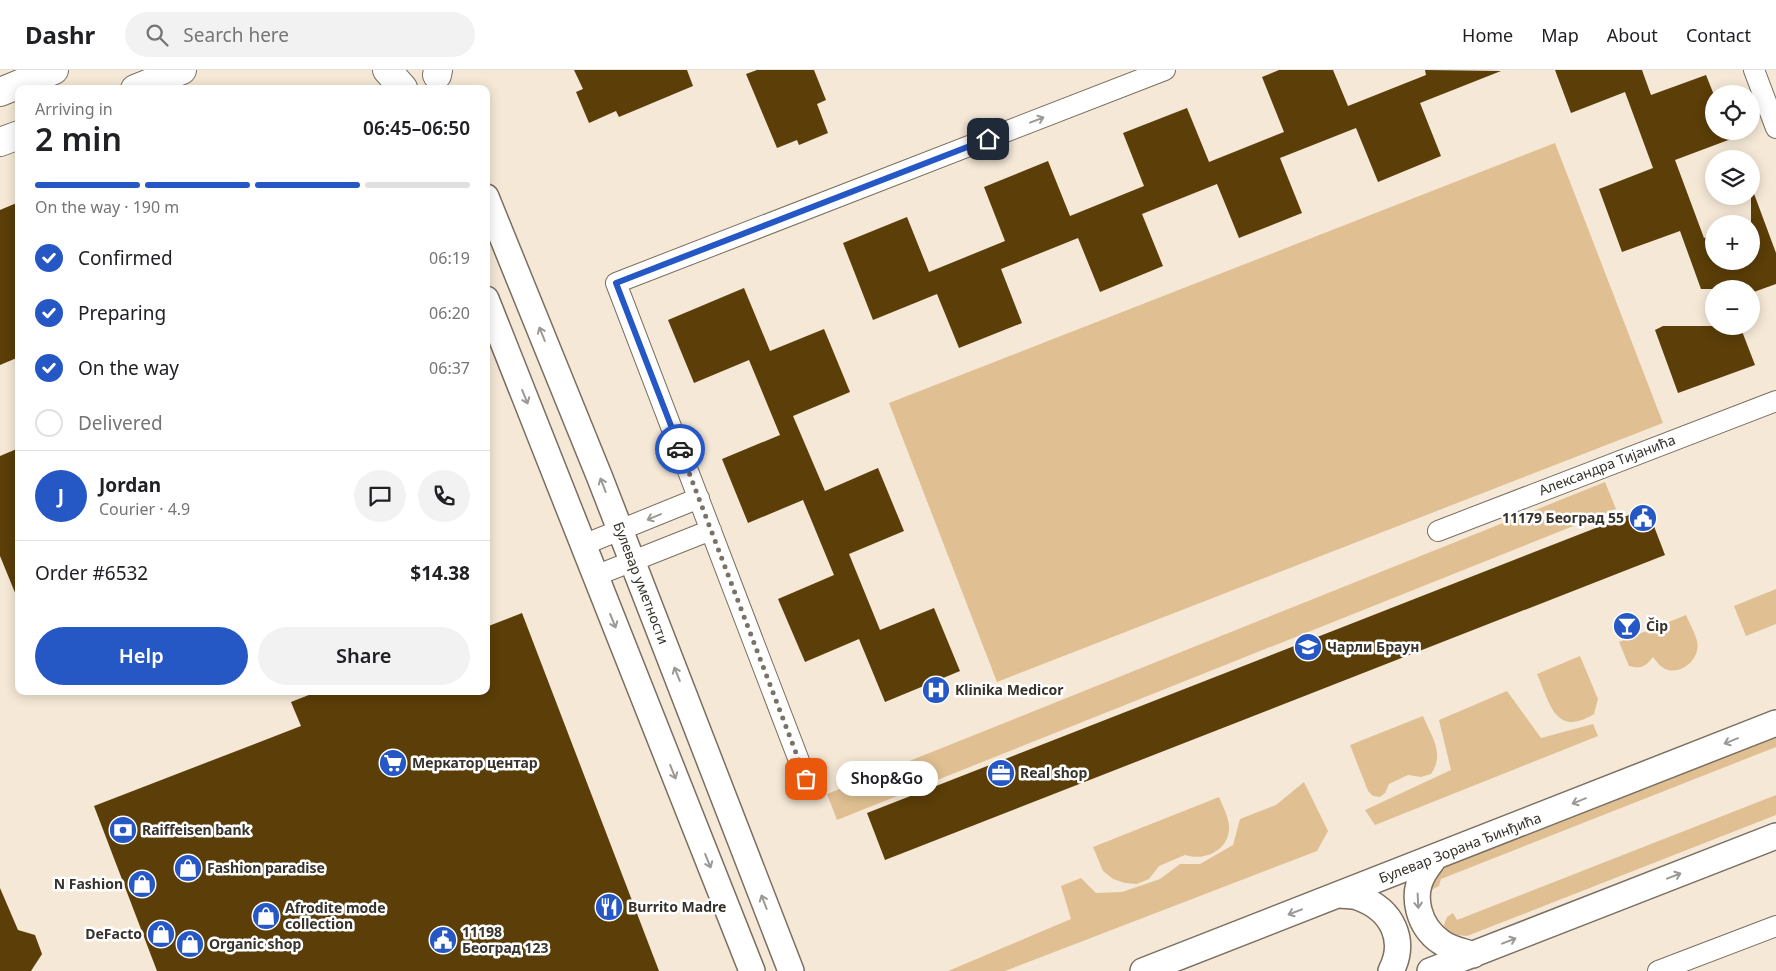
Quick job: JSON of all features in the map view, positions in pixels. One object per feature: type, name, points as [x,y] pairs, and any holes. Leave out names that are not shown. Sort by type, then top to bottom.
[{"type":"main road","points":[[17,85],[54,70]]},
{"type":"main road","points":[[145,85],[182,70]]},
{"type":"main road","points":[[0,92],[15,86]]},
{"type":"main road","points":[[0,142],[15,136]]},
{"type":"street","points":[[806,779],[616,283],[1165,70]]},
{"type":"street","points":[[1754,70],[1776,128]]},
{"type":"street","name":"Булевар уметности","points":[[490,207],[620,530],[791,971]]},
{"type":"street","points":[[490,309],[751,970]]},
{"type":"street","name":"Александра Тијанића","points":[[1438,531],[1776,401]]},
{"type":"street","points":[[583,545],[698,498]]},
{"type":"street","points":[[595,576],[711,530]]},
{"type":"street","name":"Булевар Зорана Ђинђића","points":[[1143,971],[1776,723]]},
{"type":"street","points":[[1430,971],[1776,836]]},
{"type":"street","points":[[1747,847],[1776,849]]},
{"type":"street","points":[[1435,857],[1423,874],[1417,891],[1419,912],[1426,929],[1441,943],[1473,955]]},
{"type":"street","points":[[1340,895],[1359,897],[1377,907],[1395,927],[1397,944],[1395,962],[1391,971]]},
{"type":"street","points":[[1658,971],[1776,926]]},
{"type":"street","points":[[782,948],[803,971]]},
{"type":"shaded area","points":[[1555,143],[1663,423],[997,682],[889,403]]},
{"type":"shaded area","points":[[1605,482],[1616,509],[837,820],[827,794]]},
{"type":"shaded area","points":[[1776,589],[1776,624],[1746,636],[1734,606]]},
{"type":"shaded area","points":[[1686,615],[1698,647],[1690,663],[1674,671],[1661,666],[1653,657],[1642,666],[1629,666],[1619,642]]},
{"type":"shaded area","points":[[1580,656],[1598,699],[1594,714],[1581,720],[1570,722],[1562,720],[1550,706],[1537,674]]},
{"type":"shaded area","points":[[1507,691],[1541,738],[1593,724],[1598,736],[1375,825],[1365,810],[1451,770],[1439,720]]},
{"type":"shaded area","points":[[1423,716],[1436,745],[1437,752],[1437,759],[1431,774],[1421,777],[1408,775],[1389,784],[1385,793],[1380,797],[1373,796],[1368,791],[1350,745]]},
{"type":"shaded area","points":[[1776,728],[1776,747],[1441,879],[1439,886],[1431,890],[1429,884],[1434,865]]},
{"type":"shaded area","points":[[1304,782],[1328,831],[1317,851],[1005,971],[948,971],[1071,919],[1061,886],[1081,878],[1096,893],[1122,892],[1160,879],[1180,864],[1200,864],[1233,845],[1240,819],[1276,805]]},
{"type":"shaded area","points":[[1776,795],[1776,815],[1467,936],[1447,934],[1443,927],[1447,917],[1453,913],[1457,920]]},
{"type":"shaded area","points":[[1219,797],[1227,817],[1229,830],[1224,844],[1213,853],[1199,857],[1185,855],[1159,866],[1149,879],[1137,884],[1113,879],[1103,871],[1093,847]]},
{"type":"building","points":[[574,70],[687,70],[693,86],[619,117],[616,111],[589,123],[576,92],[583,89]]},
{"type":"building","points":[[757,70],[814,70],[826,100],[817,104],[828,133],[799,145],[797,140],[777,148],[746,74]]},
{"type":"building","points":[[1279,70],[1333,70],[1348,106],[1426,75],[1425,70],[1501,71],[1420,103],[1441,156],[1378,182],[1356,128],[1280,158],[1302,213],[1239,238],[1217,184],[1142,214],[1163,266],[1100,292],[1078,238],[1001,269],[1022,323],[959,348],[937,294],[873,320],[843,243],[907,217],[929,272],[1005,241],[984,187],[1048,161],[1070,216],[1144,186],[1123,133],[1187,108],[1209,162],[1284,132],[1262,77]]},
{"type":"building","points":[[1555,70],[1642,70],[1651,95],[1706,75],[1710,85],[1705,85],[1705,140],[1728,140],[1675,160],[1705,238],[1705,270],[1760,270],[1760,215],[1751,215],[1751,205],[1758,205],[1776,253],[1776,284],[1760,290],[1760,280],[1705,280],[1705,289],[1701,289],[1680,231],[1622,252],[1599,189],[1653,168],[1625,92],[1571,113]]},
{"type":"building","points":[[15,204],[15,359],[0,365],[0,210]]},
{"type":"building","points":[[744,288],[770,351],[824,329],[850,392],[793,416],[825,491],[878,468],[904,531],[849,554],[880,630],[934,608],[960,671],[885,702],[859,639],[805,662],[778,599],[834,575],[803,500],[748,523],[722,459],[780,435],[749,360],[694,383],[668,320]]},
{"type":"building","points":[[1663,326],[1705,326],[1705,335],[1743,335],[1755,365],[1678,393],[1655,330]]},
{"type":"building","points":[[15,450],[15,593],[0,556],[0,456]]},
{"type":"building","points":[[1647,508],[1665,555],[885,860],[867,813]]},
{"type":"building","name":"Меркатор центар","points":[[522,613],[659,971],[157,971],[94,806],[301,726],[291,702],[309,695],[490,695],[490,625]]},
{"type":"building","points":[[0,888],[18,930],[35,935],[42,954],[31,971],[0,971]]},
{"type":"way so far","points":[[680,449],[806,779]]},
{"type":"place","name":"11179 Београд 55","points":[[1643,518]]},
{"type":"place","name":"Čip","points":[[1627,626]]},
{"type":"place","name":"Чарли Браун","points":[[1308,647]]},
{"type":"place","name":"Klinika Medicor","points":[[936,690]]},
{"type":"place","name":"Меркатор центар","points":[[393,763]]},
{"type":"place","name":"Real shop","points":[[1001,773]]},
{"type":"place","name":"Shop&Go","points":[[806,779]]},
{"type":"place","name":"Raiffeisen bank","points":[[123,830]]},
{"type":"place","name":"Fashion paradise","points":[[188,868]]},
{"type":"place","name":"N Fashion","points":[[142,884]]},
{"type":"place","name":"Burrito Madre","points":[[609,907]]},
{"type":"place","name":"Afrodite mode collection","points":[[266,916]]},
{"type":"place","name":"DeFacto","points":[[161,934]]},
{"type":"place","name":"11198 Београд 123","points":[[443,940]]},
{"type":"place","name":"Organic shop","points":[[190,944]]},
{"type":"route","points":[[680,449],[616,283],[988,139]]}]
